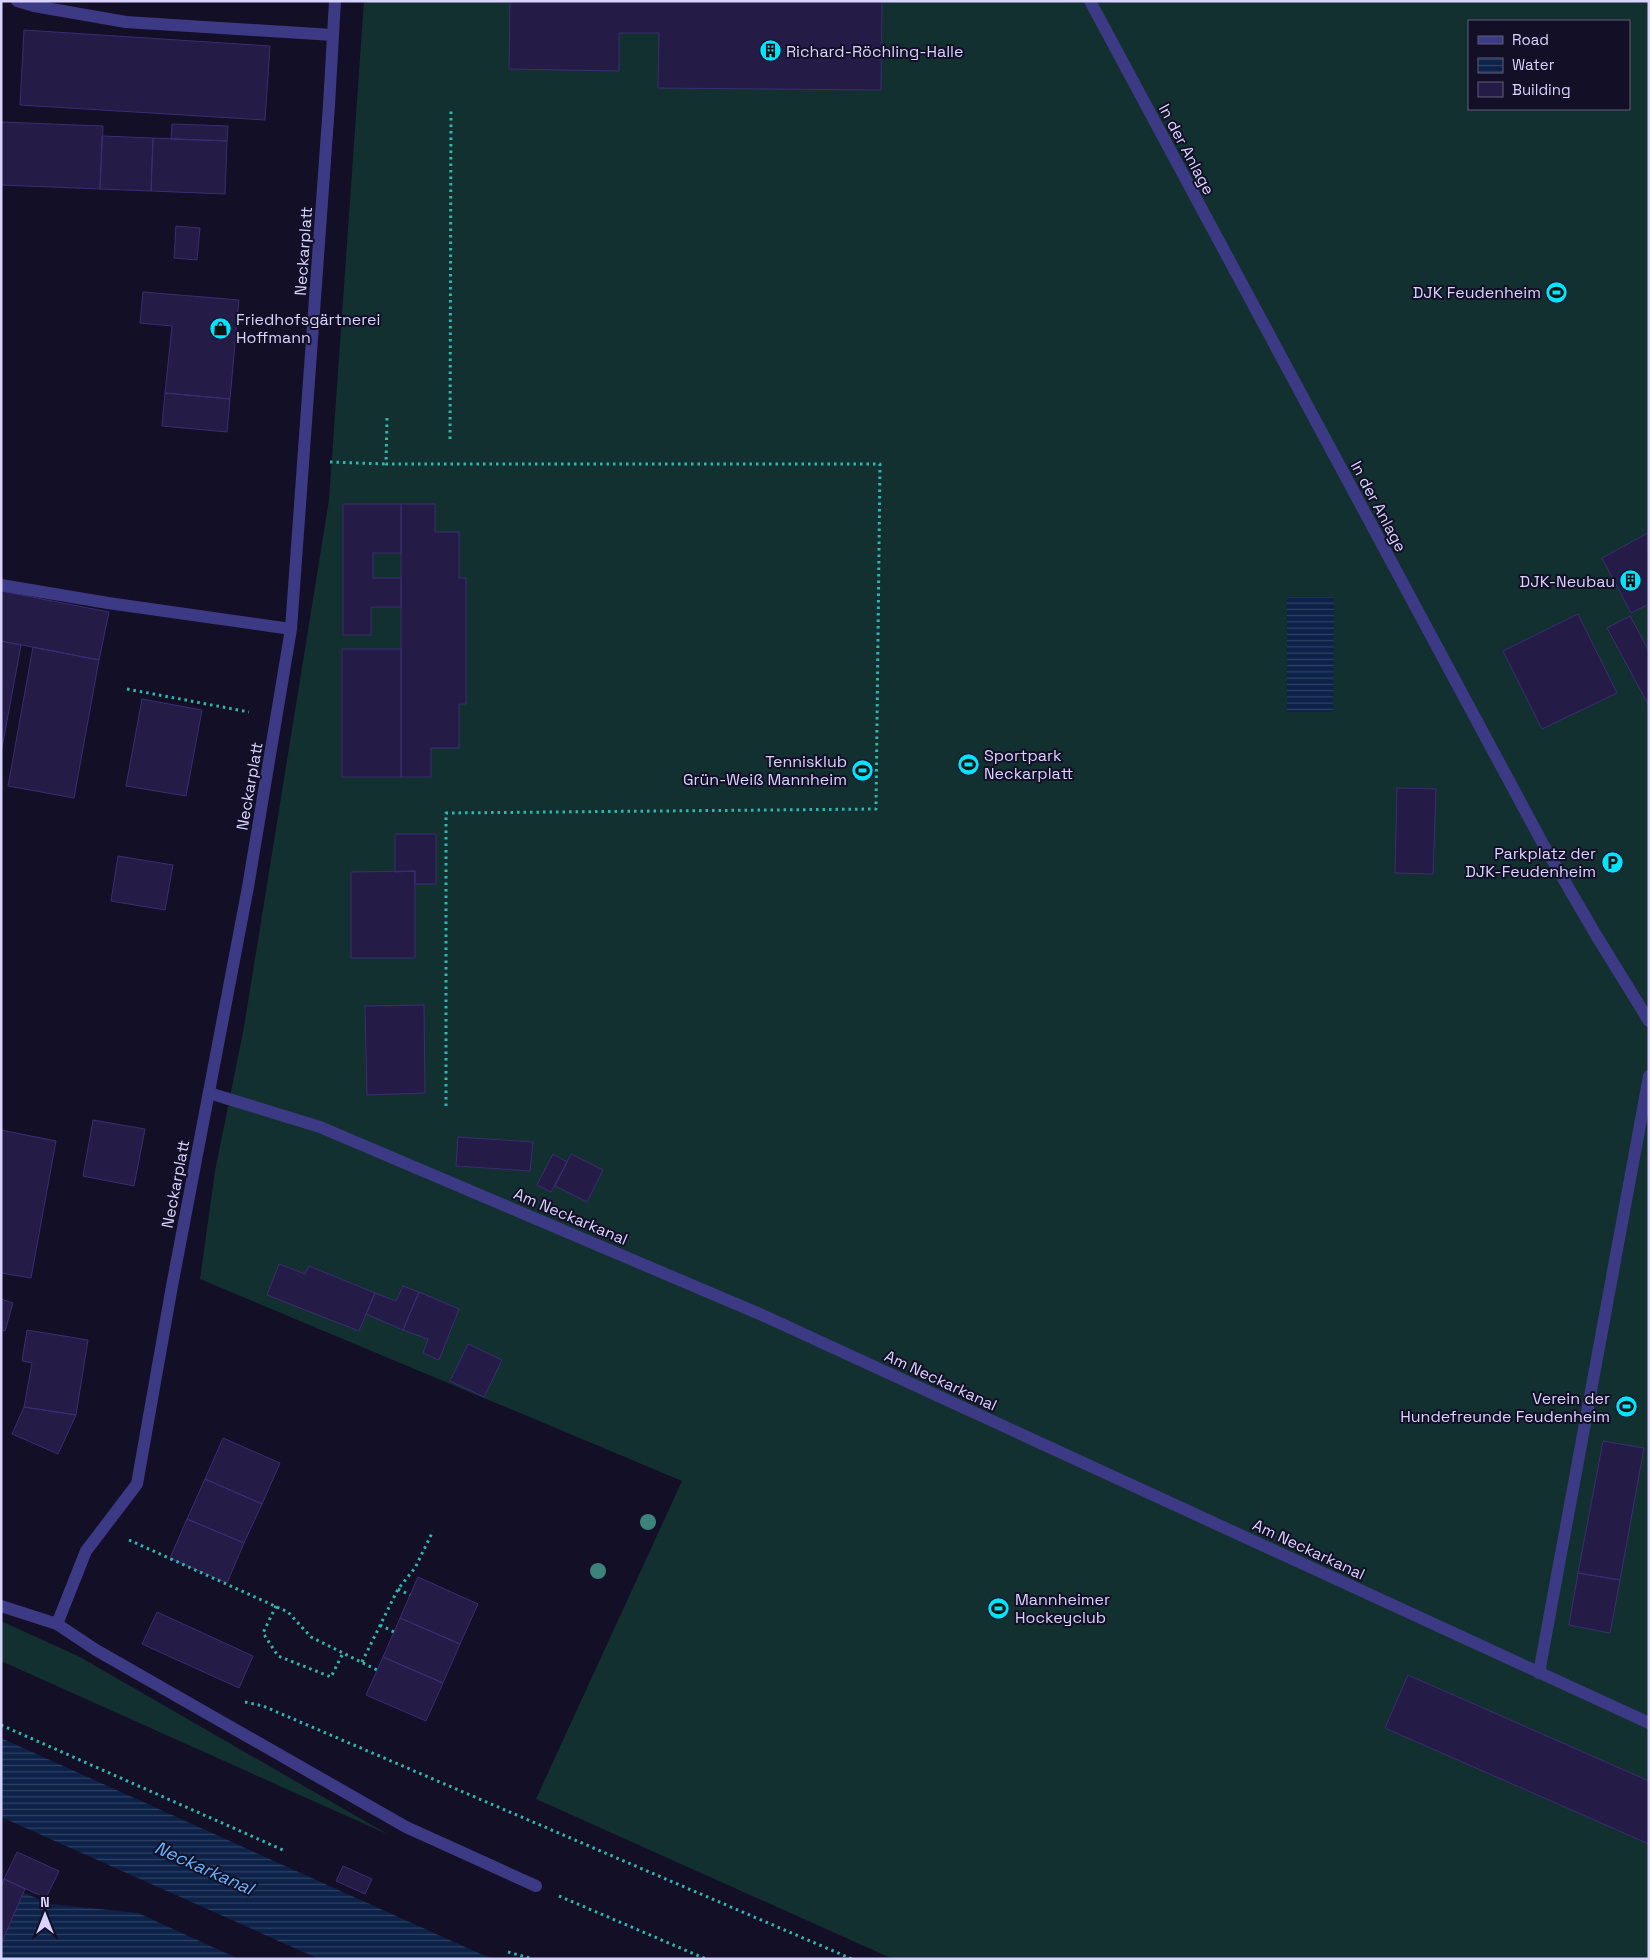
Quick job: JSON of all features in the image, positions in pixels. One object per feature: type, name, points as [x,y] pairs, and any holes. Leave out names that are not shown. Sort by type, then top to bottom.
[{"type":"street","points":[[17,1],[34,6],[126,22],[333,35]]},
{"type":"street","name":"Neckarplatt","points":[[57,1624],[86,1551],[137,1484],[170,1296],[246,897],[277,717],[291,629],[335,1]]},
{"type":"street","name":"In der Anlage","points":[[1090,1],[1543,844],[1649,1021]]},
{"type":"street","points":[[1,585],[108,603],[291,629]]},
{"type":"street","points":[[1539,1673],[1649,1076]]},
{"type":"street","name":"Am Neckarkanal","points":[[210,1093],[320,1127],[762,1315],[1649,1723]]},
{"type":"street","points":[[1,1606],[57,1624],[96,1650],[406,1827],[536,1886]]},
{"type":"path","points":[[450,439],[451,111]]},
{"type":"path","points":[[386,464],[387,418]]},
{"type":"path","points":[[304,462],[386,464],[880,464],[876,809],[446,813],[446,1110]]},
{"type":"path","points":[[127,689],[277,717]]},
{"type":"path","points":[[104,1528],[288,1612],[311,1636],[377,1670]]},
{"type":"path","points":[[362,1662],[398,1589],[415,1568],[433,1531]]},
{"type":"path","points":[[398,1589],[410,1594]]},
{"type":"path","points":[[276,1606],[263,1633],[278,1656],[331,1676],[343,1653]]},
{"type":"path","points":[[380,1625],[394,1632]]},
{"type":"path","points":[[244,1702],[263,1706],[852,1959]]},
{"type":"path","points":[[1,1725],[282,1850]]},
{"type":"path","points":[[536,1886],[706,1959]]},
{"type":"path","points":[[508,1952],[533,1959]]},
{"type":"green space","name":"Sportpark Neckarplatt","points":[[364,1],[1649,1],[1649,1959],[893,1959],[536,1799],[682,1481],[200,1279],[215,1171],[244,1027],[329,500]]},
{"type":"green space","points":[[1,1621],[80,1657],[389,1835],[1,1661]]},
{"type":"water","points":[[1287,597],[1334,597],[1333,712],[1287,712]]},
{"type":"water","name":"Neckarkanal","points":[[1,1738],[495,1959],[319,1959],[1,1817]]},
{"type":"water","points":[[1,1883],[50,1904],[138,1913],[239,1959],[2,1959]]},
{"type":"building","name":"Richard-Röchling-Halle","points":[[510,1],[882,1],[881,90],[658,88],[659,33],[619,33],[619,71],[509,69]]},
{"type":"building","points":[[24,30],[270,46],[265,120],[20,105]]},
{"type":"building","points":[[1,122],[103,126],[100,189],[1,185]]},
{"type":"building","points":[[172,124],[228,126],[227,141],[171,139]]},
{"type":"building","points":[[102,136],[153,138],[151,191],[100,189]]},
{"type":"building","points":[[153,138],[227,141],[225,194],[151,191]]},
{"type":"building","points":[[176,226],[200,228],[197,260],[174,258]]},
{"type":"building","points":[[143,292],[239,300],[230,399],[165,393],[172,326],[140,323]]},
{"type":"building","points":[[165,393],[230,399],[227,432],[162,426]]},
{"type":"building","points":[[343,504],[401,504],[401,553],[373,553],[373,578],[401,578],[401,607],[371,607],[371,635],[343,635]]},
{"type":"building","points":[[401,504],[435,504],[435,532],[459,532],[459,578],[466,578],[466,704],[459,704],[459,748],[431,748],[431,777],[401,777]]},
{"type":"building","name":"DJK-Neubau","points":[[1648,533],[1649,604],[1631,613],[1602,558]]},
{"type":"building","points":[[1,591],[109,612],[99,660],[1,641]]},
{"type":"building","points":[[1578,614],[1617,693],[1542,729],[1503,651]]},
{"type":"building","points":[[1630,616],[1649,651],[1649,706],[1607,628]]},
{"type":"building","points":[[1,641],[21,645],[1,753]]},
{"type":"building","points":[[33,647],[99,660],[74,798],[8,786]]},
{"type":"building","points":[[342,649],[401,649],[401,777],[342,777]]},
{"type":"building","points":[[142,699],[202,710],[186,796],[126,786]]},
{"type":"building","points":[[1397,788],[1436,789],[1433,874],[1395,873]]},
{"type":"building","points":[[395,834],[436,834],[436,884],[415,884],[415,871],[395,872]]},
{"type":"building","points":[[118,856],[173,865],[165,910],[111,901]]},
{"type":"building","points":[[415,871],[415,958],[351,958],[351,872]]},
{"type":"building","points":[[424,1005],[425,1093],[367,1095],[365,1006]]},
{"type":"building","points":[[93,1120],[145,1129],[134,1186],[83,1176]]},
{"type":"building","points":[[1,1130],[56,1141],[31,1278],[1,1273]]},
{"type":"building","points":[[458,1137],[533,1142],[530,1171],[456,1166]]},
{"type":"building","points":[[553,1154],[567,1162],[551,1192],[537,1185]]},
{"type":"building","points":[[571,1154],[603,1170],[587,1202],[555,1186]]},
{"type":"building","points":[[279,1264],[305,1274],[309,1266],[375,1293],[359,1331],[267,1295]]},
{"type":"building","points":[[403,1286],[419,1292],[403,1330],[366,1314],[375,1293],[396,1301]]},
{"type":"building","points":[[419,1292],[459,1309],[439,1360],[423,1353],[428,1339],[403,1330]]},
{"type":"building","points":[[1,1299],[13,1303],[5,1331],[1,1330]]},
{"type":"building","points":[[27,1330],[88,1340],[76,1415],[24,1407],[32,1363],[22,1361]]},
{"type":"building","points":[[468,1344],[502,1360],[484,1397],[450,1381]]},
{"type":"building","points":[[24,1407],[76,1415],[58,1454],[12,1434]]},
{"type":"building","points":[[223,1438],[280,1463],[262,1504],[205,1479]]},
{"type":"building","points":[[1603,1441],[1644,1448],[1620,1580],[1578,1573]]},
{"type":"building","points":[[205,1479],[262,1504],[244,1543],[187,1519]]},
{"type":"building","points":[[187,1519],[244,1543],[227,1583],[170,1558]]},
{"type":"building","points":[[1578,1573],[1620,1580],[1610,1633],[1569,1625]]},
{"type":"building","points":[[418,1577],[478,1604],[460,1644],[400,1618]]},
{"type":"building","points":[[157,1612],[253,1656],[239,1688],[142,1644]]},
{"type":"building","points":[[400,1618],[460,1644],[443,1683],[383,1657]]},
{"type":"building","points":[[383,1657],[443,1683],[426,1721],[366,1695]]},
{"type":"building","points":[[1408,1675],[1649,1781],[1649,1844],[1385,1728]]},
{"type":"building","points":[[17,1852],[59,1871],[46,1898],[4,1879]]},
{"type":"building","points":[[343,1866],[372,1879],[365,1894],[336,1881]]},
{"type":"building","points":[[4,1879],[25,1889],[1,1944],[1,1887]]},
{"type":"place","name":"Richard-Röchling-Halle","points":[[770,51]]},
{"type":"place","name":"DJK Feudenheim","points":[[1557,292]]},
{"type":"place","name":"Friedhofsgärtnerei Hoffmann","points":[[220,328]]},
{"type":"place","name":"DJK-Neubau","points":[[1631,581]]},
{"type":"place","name":"Sportpark Neckarplatt","points":[[968,764]]},
{"type":"place","name":"Tennisklub Grün-Weiß Mannheim","points":[[863,770]]},
{"type":"place","name":"Parkplatz der DJK-Feudenheim","points":[[1612,862]]},
{"type":"place","name":"Verein der Hundefreunde Feudenheim","points":[[1626,1407]]},
{"type":"place","name":"Mannheimer Hockeyclub","points":[[999,1608]]}]
